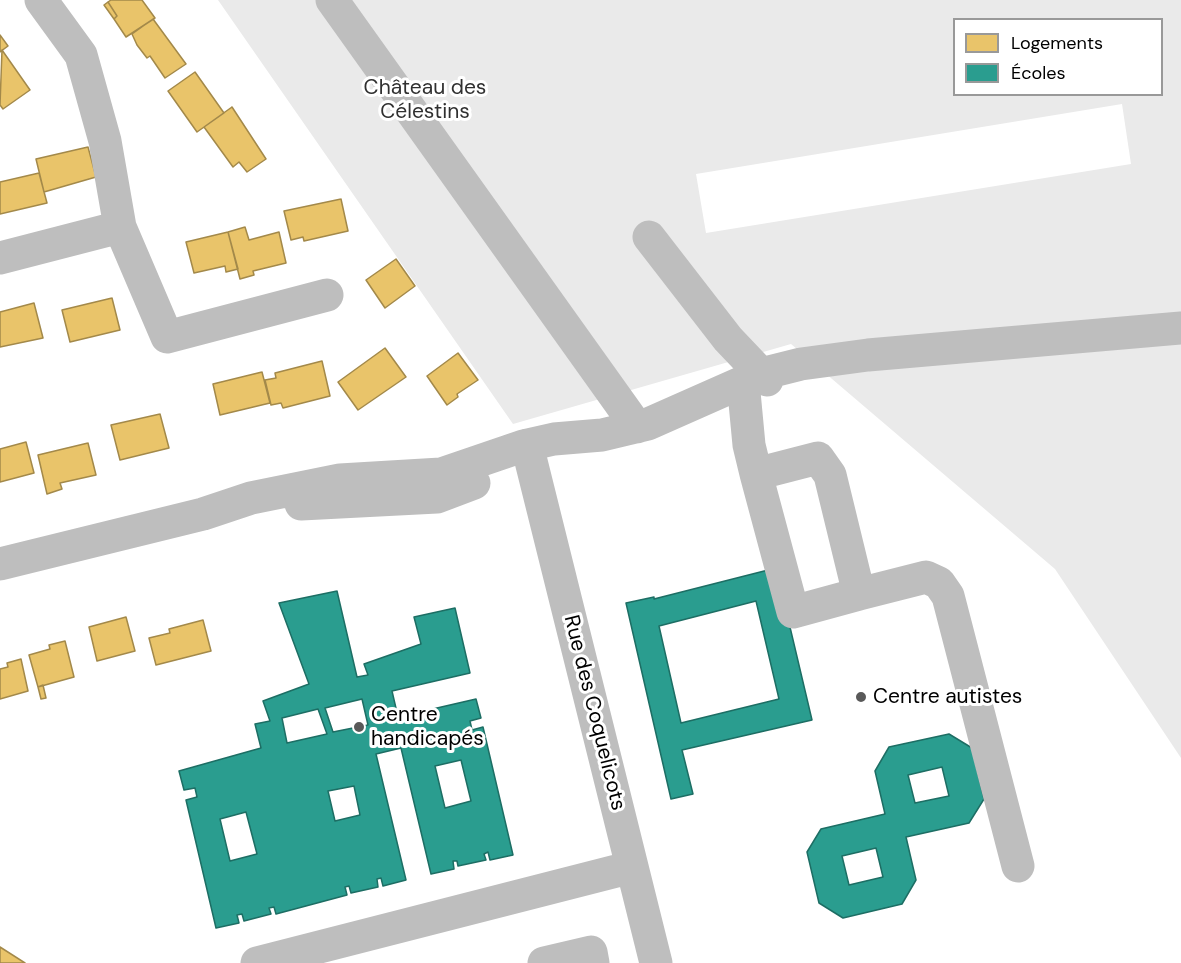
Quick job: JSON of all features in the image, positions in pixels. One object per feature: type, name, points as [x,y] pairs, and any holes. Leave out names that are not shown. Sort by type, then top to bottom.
[{"type":"street","points":[[41,0],[81,55],[105,141],[120,227],[166,337],[327,295]]},
{"type":"street","points":[[332,0],[637,427]]},
{"type":"street","points":[[0,258],[120,227]]},
{"type":"street","points":[[649,237],[728,339],[757,382],[745,426],[793,612],[926,577],[939,583],[948,596],[1018,866]]},
{"type":"street","points":[[585,446],[801,364],[868,355],[1181,328]]},
{"type":"street","points":[[0,564],[203,514],[274,505],[437,497],[530,454],[585,446],[638,444],[696,418],[757,382]]},
{"type":"street","name":"Rue des Coquelicots","points":[[530,454],[656,963]]},
{"type":"street","points":[[756,474],[818,458],[830,475],[859,594]]},
{"type":"street","points":[[257,963],[632,867]]},
{"type":"street","points":[[544,963],[591,952],[593,963]]},
{"type":"green space","name":"Château des Célestins","points":[[218,0],[1181,0],[1181,758],[1055,569],[791,344],[513,424]],"holes":[[[1122,104],[1131,164],[706,233],[696,174]]]},
{"type":"building: Logements","points":[[111,0],[142,0],[155,18],[126,37],[114,19],[117,16],[108,2]]},
{"type":"building: Logements","points":[[108,2],[117,16],[114,19],[104,5]]},
{"type":"building: Logements","points":[[153,19],[186,64],[165,78],[150,56],[147,58],[137,45],[132,34]]},
{"type":"building: Logements","points":[[0,35],[8,46],[0,52]]},
{"type":"building: Logements","points":[[2,50],[30,90],[3,109],[0,105]]},
{"type":"building: Logements","points":[[195,72],[224,113],[197,132],[168,91]]},
{"type":"building: Logements","points":[[232,107],[266,159],[247,172],[239,162],[233,167],[204,127]]},
{"type":"building: Logements","points":[[88,147],[96,177],[44,192],[36,159]]},
{"type":"building: Logements","points":[[39,173],[47,203],[0,214],[0,182]]},
{"type":"building: Logements","points":[[341,199],[348,231],[304,241],[303,237],[291,240],[284,211]]},
{"type":"building: Logements","points":[[245,227],[249,240],[279,232],[286,263],[253,271],[254,275],[240,279],[228,232]]},
{"type":"building: Logements","points":[[228,232],[238,269],[226,272],[225,266],[194,273],[186,242]]},
{"type":"building: Logements","points":[[396,259],[415,286],[385,308],[366,280]]},
{"type":"building: Logements","points":[[112,298],[120,330],[70,342],[62,310]]},
{"type":"building: Logements","points":[[34,303],[43,338],[0,347],[0,312]]},
{"type":"building: Logements","points":[[385,348],[406,377],[358,410],[338,382]]},
{"type":"building: Logements","points":[[458,353],[478,380],[457,394],[458,397],[447,405],[427,376]]},
{"type":"building: Logements","points":[[322,361],[330,396],[283,408],[281,403],[271,405],[265,380],[276,378],[275,373]]},
{"type":"building: Logements","points":[[262,372],[270,403],[220,415],[213,384]]},
{"type":"building: Logements","points":[[160,414],[169,448],[120,460],[111,425]]},
{"type":"building: Logements","points":[[26,442],[34,473],[0,482],[0,449]]},
{"type":"building: Logements","points":[[88,443],[96,475],[60,483],[62,489],[47,494],[38,455]]},
{"type":"building: Logements","points":[[126,617],[135,651],[97,661],[89,627]]},
{"type":"building: Logements","points":[[203,620],[211,651],[156,665],[149,638],[170,633],[169,629]]},
{"type":"building: Logements","points":[[65,641],[74,677],[38,687],[29,655],[50,649],[49,645]]},
{"type":"building: Logements","points":[[21,659],[28,691],[0,699],[0,669],[8,667],[7,663]]},
{"type":"building: Logements","points":[[43,685],[46,698],[41,699],[38,687]]},
{"type":"building: Logements","points":[[0,947],[25,963],[0,963]]},
{"type":"building: Écoles","points":[[776,568],[812,720],[682,750],[693,794],[671,799],[626,603],[654,597],[654,599]],"holes":[[[756,601],[779,699],[681,723],[659,626]]]},
{"type":"building: Écoles","points":[[337,591],[357,677],[368,675],[364,664],[421,644],[414,617],[455,608],[470,673],[392,691],[398,717],[476,699],[481,718],[470,721],[472,730],[483,727],[513,855],[490,860],[488,852],[484,854],[486,860],[458,866],[457,861],[453,861],[454,869],[431,874],[401,748],[376,754],[406,880],[383,886],[381,878],[377,879],[378,887],[351,893],[349,886],[345,887],[347,895],[276,914],[274,907],[269,908],[271,914],[244,921],[242,914],[237,915],[239,923],[216,928],[186,800],[197,797],[195,788],[184,790],[179,771],[261,748],[255,724],[270,721],[263,701],[309,684],[279,603]],"holes":[[[362,699],[368,725],[333,732],[325,708]],[[318,709],[327,734],[287,743],[282,718]],[[461,760],[471,801],[445,808],[435,766]],[[354,786],[360,815],[335,821],[328,791]],[[246,812],[257,854],[230,861],[220,819]]]},
{"type":"building: Écoles","points":[[949,734],[972,748],[984,799],[969,823],[906,837],[916,880],[902,904],[843,918],[819,903],[807,852],[821,829],[885,814],[875,771],[889,747]],"holes":[[[942,767],[949,796],[915,803],[908,775]],[[876,848],[883,877],[849,885],[842,856]]]},
{"type":"place","name":"Centre autistes","points":[[861,697]]},
{"type":"place","name":"Centre handicapés","points":[[359,727]]}]
